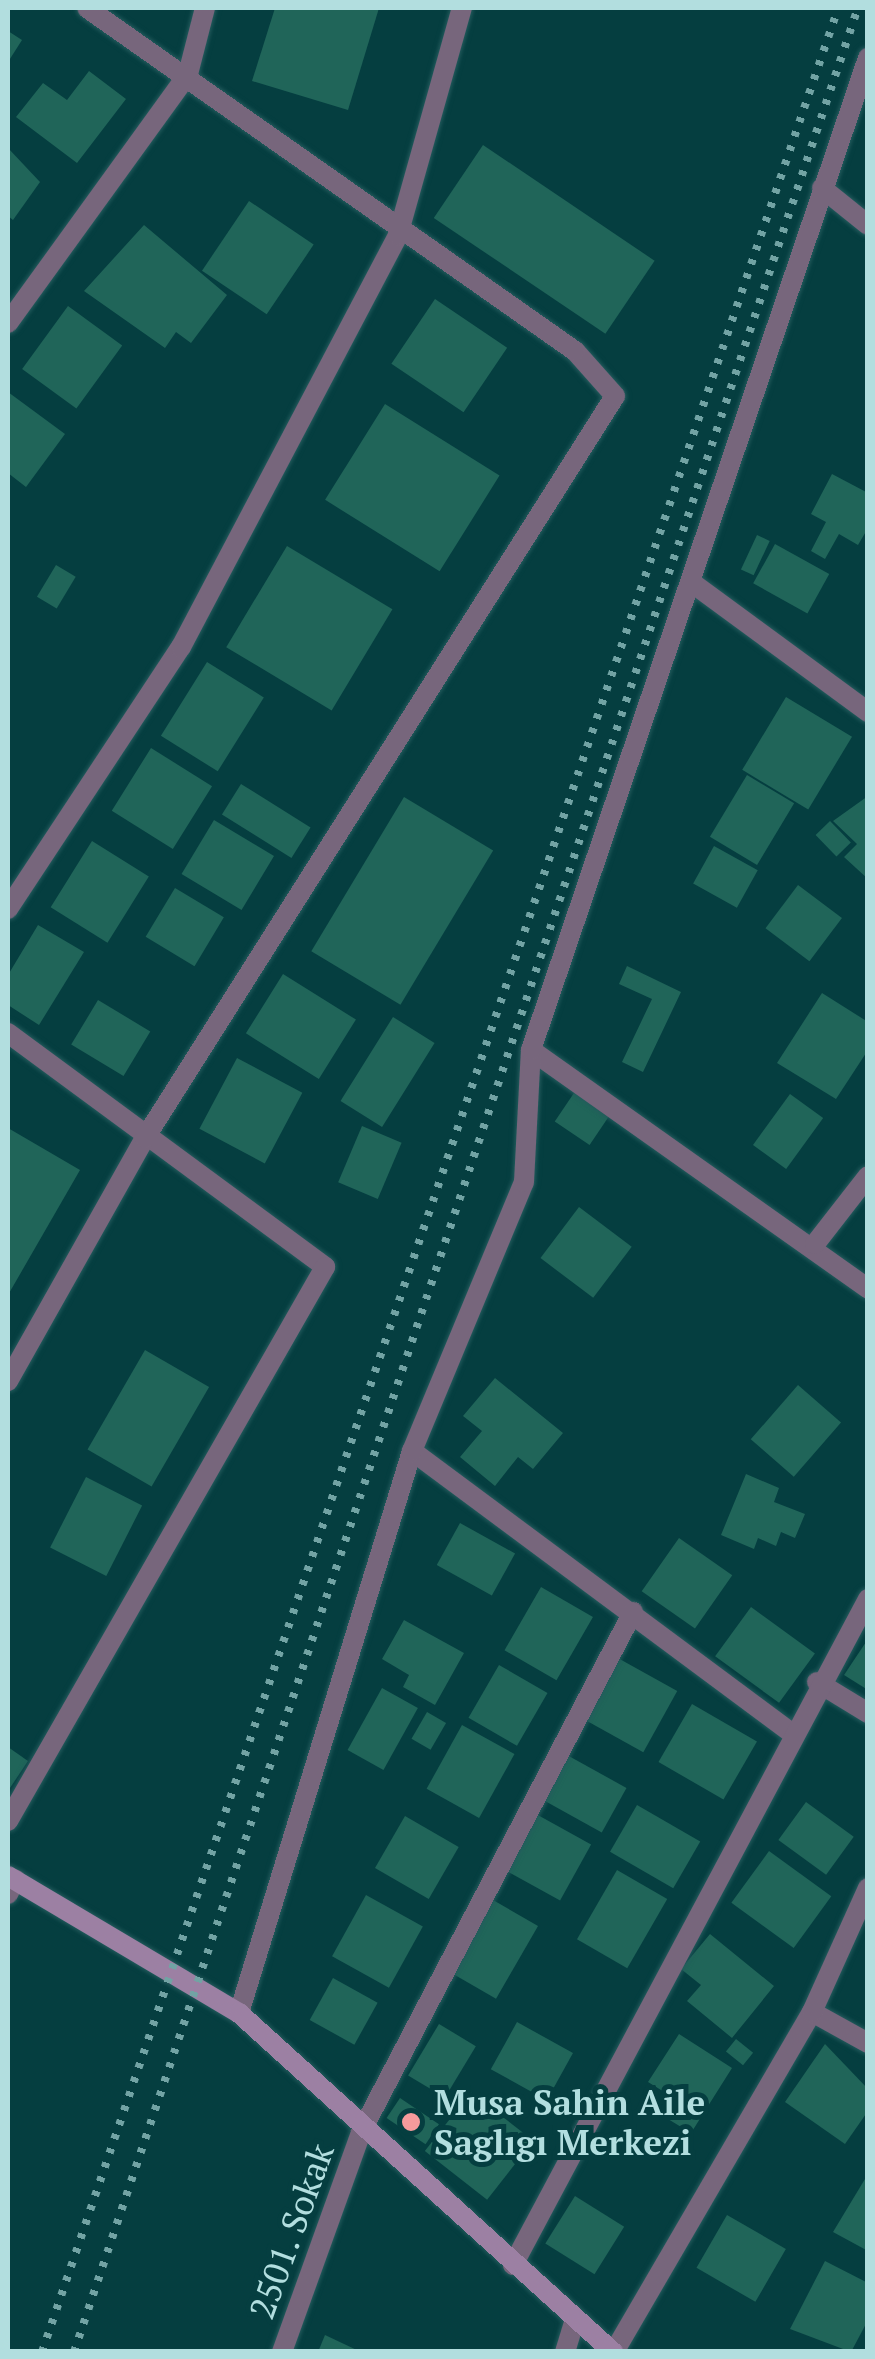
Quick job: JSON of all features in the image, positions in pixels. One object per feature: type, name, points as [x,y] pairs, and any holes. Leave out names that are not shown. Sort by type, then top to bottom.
[{"type":"street","points":[[8,1381],[145,1138],[615,396],[574,351],[398,235],[188,74],[87,8]]},
{"type":"street","points":[[8,323],[188,74],[205,8]]},
{"type":"street","points":[[8,910],[181,647],[398,235],[462,8]]},
{"type":"street","points":[[238,2013],[412,1451],[524,1182],[532,1050],[868,58]]},
{"type":"street","points":[[822,188],[868,226]]},
{"type":"street","points":[[691,582],[868,712]]},
{"type":"street","points":[[8,1033],[145,1138],[326,1267],[8,1820]]},
{"type":"street","points":[[532,1050],[815,1244],[868,1289]]},
{"type":"street","points":[[815,1244],[868,1176]]},
{"type":"street","points":[[412,1451],[793,1734]]},
{"type":"street","points":[[513,2264],[817,1682],[868,1599]]},
{"type":"street","name":"2501. Sokak","points":[[282,2352],[361,2132],[633,1612]]},
{"type":"street","points":[[817,1682],[868,1713]]},
{"type":"street","points":[[10,1884],[238,2013],[361,2132],[613,2352],[812,2012],[868,1888]]},
{"type":"street","points":[[812,2012],[868,2043]]},
{"type":"street","points":[[565,2352],[575,2320]]},
{"type":"building","points":[[275,8],[379,8],[348,110],[252,81]]},
{"type":"building","points":[[8,31],[22,40],[8,62]]},
{"type":"building","points":[[89,71],[126,99],[77,163],[16,117],[43,83],[67,100]]},
{"type":"building","points":[[483,145],[655,261],[605,334],[434,218]]},
{"type":"building","points":[[8,148],[40,182],[13,220],[8,216]]},
{"type":"building","points":[[249,201],[314,245],[267,314],[202,271]]},
{"type":"building","points":[[144,225],[227,295],[191,343],[176,332],[165,348],[84,291]]},
{"type":"building","points":[[435,299],[507,348],[464,412],[391,364]]},
{"type":"building","points":[[68,306],[122,345],[76,408],[22,369]]},
{"type":"building","points":[[8,392],[65,434],[26,487],[8,473]]},
{"type":"building","points":[[385,404],[499,476],[440,571],[325,500]]},
{"type":"building","points":[[832,474],[868,493],[868,528],[858,545],[839,534],[825,559],[811,551],[826,522],[811,514]]},
{"type":"building","points":[[757,535],[770,541],[754,575],[741,569]]},
{"type":"building","points":[[775,544],[829,574],[807,613],[753,583]]},
{"type":"building","points":[[287,546],[392,609],[332,710],[226,647]]},
{"type":"building","points":[[56,565],[76,577],[57,609],[37,597]]},
{"type":"building","points":[[207,662],[264,698],[218,771],[161,736]]},
{"type":"building","points":[[786,697],[852,737],[808,810],[742,770]]},
{"type":"building","points":[[151,748],[212,786],[173,849],[112,811]]},
{"type":"building","points":[[747,775],[794,803],[757,865],[710,837]]},
{"type":"building","points":[[241,784],[311,827],[291,858],[222,815]]},
{"type":"building","points":[[868,796],[868,879],[844,857],[857,844],[833,821]]},
{"type":"building","points":[[404,797],[493,851],[400,1005],[311,951]]},
{"type":"building","points":[[214,820],[274,856],[242,910],[182,874]]},
{"type":"building","points":[[830,821],[851,843],[836,856],[816,835]]},
{"type":"building","points":[[92,841],[149,877],[107,943],[51,907]]},
{"type":"building","points":[[714,846],[758,870],[737,908],[693,884]]},
{"type":"building","points":[[798,885],[842,918],[809,961],[766,928]]},
{"type":"building","points":[[175,888],[224,917],[195,966],[146,937]]},
{"type":"building","points":[[38,925],[84,952],[39,1025],[8,1005],[8,975]]},
{"type":"building","points":[[627,966],[681,992],[643,1072],[622,1062],[652,999],[619,984]]},
{"type":"building","points":[[283,974],[356,1020],[319,1079],[246,1033]]},
{"type":"building","points":[[822,993],[868,1022],[868,1050],[836,1099],[777,1063]]},
{"type":"building","points":[[98,1000],[150,1031],[124,1076],[71,1045]]},
{"type":"building","points":[[393,1017],[435,1043],[382,1127],[341,1101]]},
{"type":"building","points":[[237,1058],[302,1093],[265,1163],[199,1129]]},
{"type":"building","points":[[576,1090],[611,1113],[590,1145],[555,1122]]},
{"type":"building","points":[[790,1094],[823,1118],[786,1169],[753,1145]]},
{"type":"building","points":[[362,1126],[402,1143],[378,1199],[338,1182]]},
{"type":"building","points":[[8,1128],[80,1170],[8,1295]]},
{"type":"building","points":[[579,1207],[632,1247],[593,1298],[540,1258]]},
{"type":"building","points":[[145,1350],[209,1387],[152,1487],[88,1450]]},
{"type":"building","points":[[495,1378],[563,1433],[533,1469],[518,1457],[495,1486],[460,1457],[482,1431],[463,1416]]},
{"type":"building","points":[[798,1385],[841,1422],[794,1477],[751,1439]]},
{"type":"building","points":[[746,1474],[779,1488],[774,1502],[805,1514],[795,1538],[781,1532],[776,1546],[758,1538],[754,1549],[721,1535]]},
{"type":"building","points":[[86,1477],[142,1506],[106,1576],[50,1547]]},
{"type":"building","points":[[460,1523],[515,1554],[492,1596],[437,1565]]},
{"type":"building","points":[[679,1538],[732,1575],[695,1629],[642,1591]]},
{"type":"building","points":[[541,1587],[593,1617],[556,1680],[505,1650]]},
{"type":"building","points":[[751,1607],[815,1653],[779,1703],[715,1656]]},
{"type":"building","points":[[404,1620],[464,1653],[435,1705],[403,1687],[409,1675],[382,1659]]},
{"type":"building","points":[[868,1639],[868,1690],[844,1675]]},
{"type":"building","points":[[616,1657],[677,1691],[643,1752],[582,1718]]},
{"type":"building","points":[[499,1665],[547,1693],[517,1746],[468,1718]]},
{"type":"building","points":[[382,1688],[418,1708],[383,1770],[348,1750]]},
{"type":"building","points":[[692,1704],[757,1742],[723,1800],[658,1762]]},
{"type":"building","points":[[427,1712],[446,1723],[431,1750],[411,1739]]},
{"type":"building","points":[[462,1725],[514,1754],[479,1818],[427,1789]]},
{"type":"building","points":[[8,1747],[28,1761],[8,1791]]},
{"type":"building","points":[[567,1755],[626,1788],[602,1833],[542,1800]]},
{"type":"building","points":[[806,1802],[854,1837],[826,1875],[778,1840]]},
{"type":"building","points":[[637,1805],[700,1842],[673,1888],[610,1852]]},
{"type":"building","points":[[536,1814],[591,1845],[560,1901],[505,1870]]},
{"type":"building","points":[[405,1816],[459,1847],[429,1899],[375,1868]]},
{"type":"building","points":[[769,1851],[831,1896],[794,1948],[731,1903]]},
{"type":"building","points":[[617,1870],[667,1899],[627,1968],[577,1939]]},
{"type":"building","points":[[366,1895],[423,1927],[389,1988],[332,1956]]},
{"type":"building","points":[[493,1900],[538,1926],[496,1999],[451,1973]]},
{"type":"building","points":[[710,1934],[774,1986],[732,2038],[687,2001],[701,1985],[681,1969]]},
{"type":"building","points":[[333,1978],[378,2003],[354,2045],[310,2020]]},
{"type":"building","points":[[517,2022],[573,2053],[547,2100],[491,2069]]},
{"type":"building","points":[[439,2024],[476,2046],[445,2098],[408,2075]]},
{"type":"building","points":[[679,2034],[732,2068],[691,2133],[663,2116],[674,2098],[648,2082]]},
{"type":"building","points":[[736,2039],[753,2053],[743,2065],[726,2051]]},
{"type":"building","points":[[825,2044],[868,2089],[868,2111],[845,2144],[785,2102]]},
{"type":"building","points":[[471,2092],[533,2141],[487,2200],[425,2151]]},
{"type":"building","points":[[400,2098],[439,2124],[426,2144],[387,2118]]},
{"type":"building","points":[[868,2174],[868,2251],[833,2232]]},
{"type":"building","points":[[575,2196],[624,2227],[595,2274],[545,2243]]},
{"type":"building","points":[[727,2215],[786,2249],[755,2302],[696,2268]]},
{"type":"building","points":[[825,2261],[868,2283],[868,2320],[851,2352],[790,2329]]},
{"type":"building","points":[[325,2335],[361,2352],[318,2352]]},
{"type":"railway","points":[[42,2352],[838,8]]},
{"type":"railway","points":[[74,2352],[858,8]]},
{"type":"place","name":"Musa Sahin Aile Saglıgı Merkezi","points":[[411,2122]]}]
